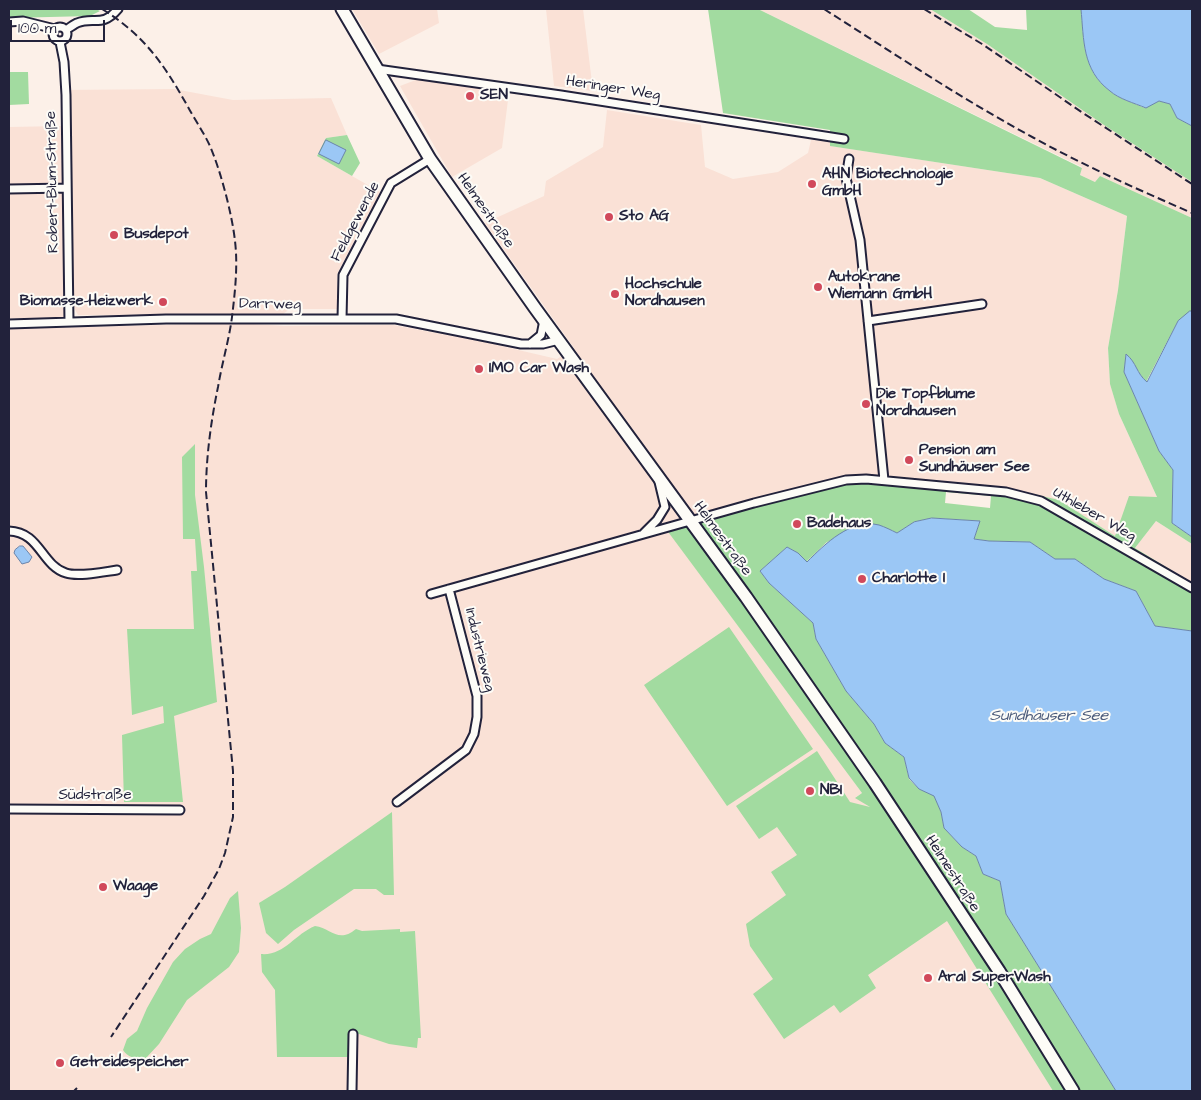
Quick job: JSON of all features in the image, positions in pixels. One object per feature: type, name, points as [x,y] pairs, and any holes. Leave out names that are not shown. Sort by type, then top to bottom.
[{"type":"main road","name":"Helmestraße","points":[[342,9],[430,159],[544,320],[752,605],[999,971],[1073,1091]]},
{"type":"street","points":[[66,30],[76,23],[102,21],[118,9]]},
{"type":"street","points":[[9,22],[23,21],[55,29],[59,27],[66,30]]},
{"type":"street","points":[[55,29],[53,36],[60,42],[67,37],[66,30]]},
{"type":"street","name":"Robert-Blum-Straße","points":[[60,42],[64,62],[69,322]]},
{"type":"street","name":"Heringer Weg","points":[[377,69],[561,95],[844,139]]},
{"type":"street","name":"Feldgewende","points":[[342,319],[343,275],[391,183],[430,159]]},
{"type":"street","points":[[849,159],[846,178],[860,240],[884,480]]},
{"type":"street","points":[[9,189],[67,188]]},
{"type":"street","points":[[868,321],[982,304]]},
{"type":"street","name":"Darrweg","points":[[9,324],[166,319],[396,319],[513,342],[542,344],[559,340]]},
{"type":"street","points":[[529,344],[541,336],[544,320]]},
{"type":"street","points":[[642,535],[657,520],[664,507],[658,477]]},
{"type":"street","name":"Uthleber Weg","points":[[691,521],[839,482],[866,479],[1006,492],[1042,501],[1192,588]]},
{"type":"street","points":[[431,594],[691,521]]},
{"type":"street","points":[[9,531],[26,534],[55,566],[66,573],[117,570]]},
{"type":"street","name":"Industrieweg","points":[[397,802],[466,750],[474,734],[478,717],[477,696],[449,589]]},
{"type":"street","name":"Südstraße","points":[[9,809],[180,810]]},
{"type":"street","points":[[352,1091],[353,1034]]},
{"type":"shaded area","points":[[352,9],[437,9],[439,23],[379,54]]},
{"type":"shaded area","points":[[546,9],[583,9],[593,91],[554,86]]},
{"type":"shaded area","points":[[758,9],[930,9],[987,44],[1104,125],[1192,182],[1192,218],[1100,176],[1095,182],[1080,175],[1082,167]]},
{"type":"shaded area","points":[[421,78],[509,92],[502,148],[452,177],[400,86]]},
{"type":"shaded area","points":[[174,89],[233,100],[331,98],[347,135],[326,138],[317,156],[380,192],[337,274],[338,309],[290,309],[283,314],[78,315],[73,306],[71,192],[62,193],[65,318],[9,319],[9,127],[62,126],[62,90]]},
{"type":"shaded area","points":[[607,110],[701,125],[705,167],[733,179],[778,172],[808,153],[811,140],[830,141],[831,146],[1040,178],[1127,216],[1118,290],[1108,348],[1110,383],[1119,414],[1157,497],[1115,536],[1059,500],[1012,489],[898,477],[851,476],[818,482],[664,525],[862,793],[856,797],[872,809],[956,933],[1053,1091],[9,1091],[9,329],[238,323],[284,326],[393,325],[484,342],[557,359],[574,348],[485,223],[544,196],[546,181],[603,147]]},
{"type":"shaded area","points":[[1156,521],[1192,544],[1192,583],[1135,548]]},
{"type":"green space","points":[[9,9],[96,9],[100,11],[90,16],[9,18]]},
{"type":"green space","points":[[708,9],[758,9],[1082,168],[1080,175],[1095,182],[1100,176],[1192,218],[1192,311],[1178,321],[1146,382],[1126,355],[1124,372],[1159,451],[1173,470],[1172,523],[1192,537],[1192,544],[1156,521],[1135,548],[1192,583],[1192,631],[1155,626],[1136,591],[1104,579],[1075,559],[1055,559],[1030,542],[974,539],[980,521],[932,518],[914,522],[897,533],[878,525],[827,542],[806,562],[798,553],[787,547],[760,571],[769,583],[813,623],[816,639],[846,691],[874,724],[885,743],[904,757],[909,779],[919,789],[934,795],[941,812],[944,828],[962,847],[976,856],[983,874],[1000,881],[1006,914],[1116,1091],[1053,1091],[947,921],[868,975],[876,988],[840,1013],[834,1005],[784,1039],[753,994],[773,979],[750,946],[746,924],[786,895],[771,872],[797,855],[777,827],[759,839],[736,806],[817,751],[850,802],[870,807],[855,798],[862,793],[663,525],[818,482],[851,476],[898,477],[1012,489],[1059,500],[1115,536],[1129,496],[1157,497],[1119,414],[1110,384],[1108,348],[1118,290],[1127,216],[1040,178],[830,146],[830,130],[723,113]],"holes":[[[946,492],[991,496],[990,508],[945,503]]]},
{"type":"green space","points":[[930,9],[968,9],[995,27],[1027,30],[1026,9],[1081,9],[1086,54],[1094,74],[1101,83],[1118,96],[1145,108],[1159,101],[1170,104],[1177,118],[1192,126],[1192,182],[1104,125],[987,44]]},
{"type":"green space","points":[[9,72],[28,72],[29,104],[9,105]]},
{"type":"green space","points":[[347,135],[360,163],[352,176],[317,156],[326,138]]},
{"type":"green space","points":[[195,444],[195,495],[217,702],[174,716],[183,802],[124,802],[122,735],[164,723],[163,706],[132,715],[127,629],[194,629],[191,571],[197,571],[195,539],[183,539],[182,457]]},
{"type":"green space","points":[[729,627],[813,749],[727,806],[644,685]]},
{"type":"green space","points":[[392,812],[394,895],[384,895],[376,889],[354,889],[294,930],[278,944],[266,933],[259,903]]},
{"type":"green space","points":[[238,891],[241,928],[239,952],[229,967],[187,1000],[159,1044],[146,1058],[128,1055],[123,1050],[127,1039],[137,1031],[147,1008],[173,962],[185,949],[211,934],[230,898]]},
{"type":"green space","points":[[315,926],[339,935],[350,933],[356,929],[362,931],[400,929],[400,932],[415,931],[421,1038],[418,1038],[417,1048],[389,1044],[350,1031],[349,1057],[277,1057],[275,990],[262,972],[261,954],[276,952]]},
{"type":"water","points":[[1081,9],[1192,9],[1192,126],[1177,118],[1170,104],[1159,101],[1146,108],[1118,96],[1101,83],[1094,74],[1086,54]]},
{"type":"water","points":[[326,140],[346,150],[339,164],[319,154]]},
{"type":"water","points":[[1192,311],[1192,537],[1172,523],[1173,470],[1159,451],[1124,372],[1126,354],[1147,382],[1178,321]]},
{"type":"water","name":"Sundhäuser See","points":[[932,518],[980,521],[974,539],[1030,542],[1055,559],[1075,559],[1104,579],[1136,591],[1155,626],[1192,631],[1192,1091],[1116,1091],[1006,914],[1000,881],[983,874],[976,856],[962,847],[944,828],[941,812],[934,796],[919,789],[909,778],[904,757],[885,743],[874,724],[846,691],[816,639],[813,623],[769,583],[760,571],[787,547],[798,553],[807,562],[839,534],[858,525],[879,525],[897,533],[914,522]]},
{"type":"water","points":[[20,546],[23,546],[32,557],[29,562],[22,564],[14,553]]},
{"type":"railway","points":[[102,9],[130,29],[152,52],[170,77],[205,136],[214,156],[226,193],[234,230],[236,260],[232,317],[209,439],[206,492],[233,771],[233,817],[225,853],[219,869],[204,896],[111,1037]]},
{"type":"railway","points":[[824,9],[954,92],[1034,138],[1132,187],[1192,213]]},
{"type":"railway","points":[[924,9],[982,44],[1192,184]]},
{"type":"railway","points":[[74,1091],[77,1088]]},
{"type":"place","name":"SEN","points":[[470,96]]},
{"type":"place","name":"AHN Biotechnologie GmbH","points":[[812,184]]},
{"type":"place","name":"Sto AG","points":[[609,217]]},
{"type":"place","name":"Busdepot","points":[[114,235]]},
{"type":"place","name":"Autokrane Wiemann GmbH","points":[[818,287]]},
{"type":"place","name":"Hochschule Nordhausen","points":[[615,294]]},
{"type":"place","name":"Biomasse-Heizwerk","points":[[163,302]]},
{"type":"place","name":"IMO Car Wash","points":[[479,369]]},
{"type":"place","name":"Die Topfblume Nordhausen","points":[[866,404]]},
{"type":"place","name":"Pension am Sundhäuser See","points":[[909,460]]},
{"type":"place","name":"Badehaus","points":[[797,524]]},
{"type":"place","name":"Charlotte I","points":[[862,579]]},
{"type":"place","name":"NBI","points":[[810,791]]},
{"type":"place","name":"Waage","points":[[103,887]]},
{"type":"place","name":"Aral SuperWash","points":[[928,978]]},
{"type":"place","name":"Getreidespeicher","points":[[60,1063]]}]
